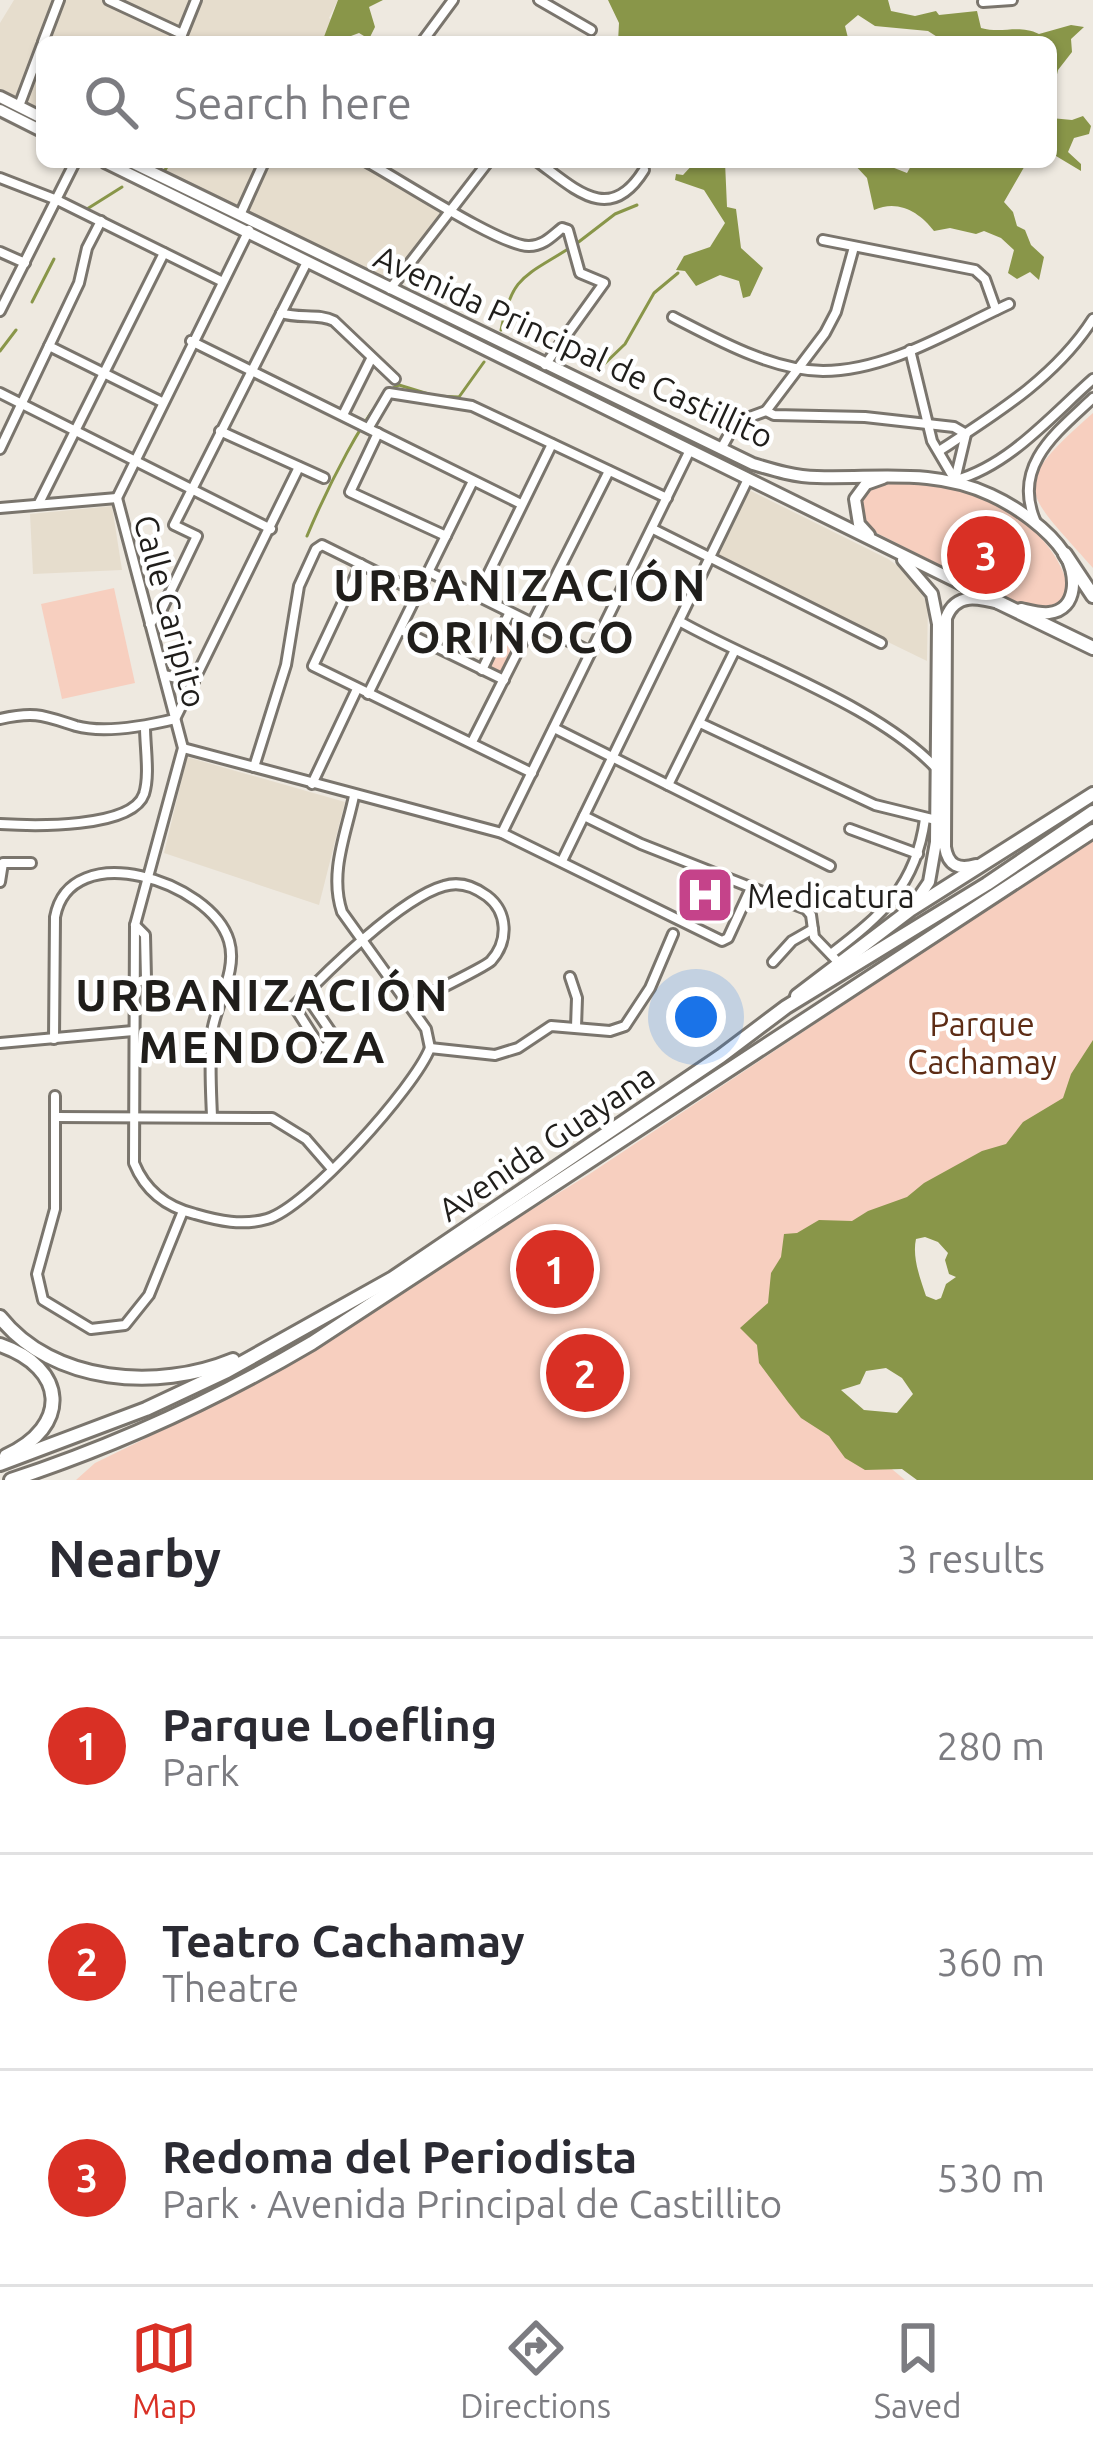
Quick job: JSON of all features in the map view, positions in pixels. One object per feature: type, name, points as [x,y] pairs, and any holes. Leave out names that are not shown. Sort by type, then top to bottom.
[{"type":"main road","points":[[0,97],[36,115]]},
{"type":"main road","points":[[0,110],[36,128]]},
{"type":"main road","name":"Avenida Principal de Castillito","points":[[118,168],[386,294],[998,602]]},
{"type":"main road","name":"Avenida Principal de Castillito","points":[[143,168],[239,216],[307,261],[545,364],[753,464],[814,478],[896,475],[956,480],[1006,502],[1064,554]]},
{"type":"main road","points":[[896,475],[866,484],[854,506],[859,524],[923,581],[937,608],[938,770],[931,819],[932,870],[910,910]]},
{"type":"main road","points":[[1064,554],[1093,596]]},
{"type":"main road","points":[[988,860],[961,868],[946,855],[945,631],[950,608],[958,601],[976,598],[1042,613],[1065,606],[1073,580],[1064,554]]},
{"type":"main road","points":[[998,602],[1093,648]]},
{"type":"main road","points":[[786,1007],[835,958],[1093,794]]},
{"type":"main road","name":"Avenida Guayana","points":[[0,1462],[146,1409],[227,1371],[393,1278],[786,1007],[987,884],[1093,812]]},
{"type":"main road","name":"Avenida Guayana","points":[[10,1480],[70,1461],[247,1382],[312,1343],[1093,830]]},
{"type":"main road","points":[[0,1317],[36,1352],[108,1376],[186,1373],[221,1365],[284,1338]]},
{"type":"main road","points":[[0,1345],[29,1358],[46,1373],[52,1387],[52,1413],[42,1433],[0,1462]]},
{"type":"street","points":[[46,36],[59,0]]},
{"type":"street","points":[[109,0],[176,36]]},
{"type":"street","points":[[181,36],[196,0]]},
{"type":"street","points":[[426,36],[453,0]]},
{"type":"street","points":[[539,0],[591,30]]},
{"type":"street","points":[[982,2],[1012,0]]},
{"type":"street","points":[[19,106],[36,61]]},
{"type":"street","points":[[0,311],[72,168]]},
{"type":"street","points":[[239,216],[261,168]]},
{"type":"street","points":[[377,168],[524,247],[544,243],[566,228],[580,273],[604,283],[545,364]]},
{"type":"street","points":[[386,294],[483,168]]},
{"type":"street","points":[[546,168],[586,197],[602,200],[629,191],[644,170]]},
{"type":"street","points":[[0,178],[57,200],[221,281]]},
{"type":"street","points":[[0,449],[79,283],[87,248],[101,221]]},
{"type":"street","points":[[3,511],[39,502],[116,498],[250,227]]},
{"type":"street","points":[[823,240],[975,270],[985,279],[996,310]]},
{"type":"street","points":[[721,449],[736,422],[766,411],[825,333],[836,312],[854,247]]},
{"type":"street","points":[[0,252],[25,263]]},
{"type":"street","points":[[39,502],[164,253]]},
{"type":"street","points":[[151,624],[197,536],[174,525],[307,261]]},
{"type":"street","points":[[673,317],[727,345],[797,368],[827,371],[910,350],[1009,304]]},
{"type":"street","points":[[281,313],[311,319],[324,316],[394,379]]},
{"type":"street","points":[[939,451],[999,413],[1060,361],[1092,325]]},
{"type":"street","points":[[191,341],[520,504]]},
{"type":"street","points":[[49,346],[162,402]]},
{"type":"street","points":[[910,350],[926,423],[956,480]]},
{"type":"street","points":[[344,415],[371,359]]},
{"type":"street","points":[[956,480],[1001,460],[1093,379]]},
{"type":"street","points":[[446,536],[350,491],[369,428],[383,399],[397,392],[472,406],[667,498]]},
{"type":"street","points":[[0,393],[271,529]]},
{"type":"street","points":[[1038,526],[1028,498],[1029,469],[1043,448],[1093,398]]},
{"type":"street","points":[[766,411],[926,423],[965,434]]},
{"type":"street","points":[[220,431],[324,478]]},
{"type":"street","points":[[956,480],[965,434]]},
{"type":"street","points":[[477,597],[552,444]]},
{"type":"street","points":[[502,833],[690,450]]},
{"type":"street","points":[[1,718],[52,714],[79,727],[145,727],[175,718],[299,467]]},
{"type":"street","points":[[472,742],[609,471]]},
{"type":"street","points":[[562,861],[748,479]]},
{"type":"street","points":[[368,694],[473,481]]},
{"type":"street","name":"Calle Caripito","points":[[116,498],[183,748],[135,925],[134,1163],[140,1179],[154,1193],[183,1211]]},
{"type":"street","points":[[652,529],[881,643]]},
{"type":"street","points":[[254,766],[286,664],[299,586],[307,564],[322,545],[419,593]]},
{"type":"street","points":[[361,564],[313,666],[532,773]]},
{"type":"street","points":[[429,572],[591,652]]},
{"type":"street","points":[[482,670],[509,614]]},
{"type":"street","points":[[679,621],[871,717],[938,770]]},
{"type":"street","points":[[401,630],[504,680]]},
{"type":"street","points":[[668,785],[734,652]]},
{"type":"street","points":[[164,675],[194,682]]},
{"type":"street","points":[[312,784],[357,689]]},
{"type":"street","points":[[584,816],[641,844],[806,909],[814,937],[835,958],[890,905],[931,819],[875,805],[700,723]]},
{"type":"street","points":[[0,824],[74,822],[134,808],[146,789],[145,727]]},
{"type":"street","points":[[554,728],[830,866]]},
{"type":"street","points":[[183,748],[502,833],[722,940],[728,938],[751,888]]},
{"type":"street","points":[[56,1096],[55,1209],[37,1274],[43,1300],[92,1329],[125,1325],[149,1295],[183,1211],[244,1224],[272,1218],[300,1202],[422,1069],[430,1048],[426,1029],[342,912],[336,893],[354,796]]},
{"type":"street","points":[[850,829],[918,854]]},
{"type":"street","points":[[0,882],[3,863],[31,863]]},
{"type":"street","points":[[54,1039],[58,897],[82,877],[119,873],[183,890],[202,901],[228,938],[227,979],[212,1031],[212,1117]]},
{"type":"street","points":[[305,994],[333,1035],[326,1048],[320,1047],[294,1006],[305,994],[362,940],[424,894],[447,884],[479,890],[496,903],[505,921],[500,946],[489,963],[410,1004]]},
{"type":"street","points":[[773,962],[791,941],[813,929]]},
{"type":"street","points":[[430,1048],[495,1055],[518,1048],[551,1027],[610,1031],[625,1026],[650,988],[673,934]]},
{"type":"street","points":[[570,977],[577,998],[576,1027]]},
{"type":"street","points":[[0,1043],[133,1031]]},
{"type":"street","points":[[56,1117],[272,1118],[306,1139],[332,1169]]},
{"type":"shaded area","points":[[14,0],[338,0],[325,36],[36,36],[36,115],[0,98],[0,23]]},
{"type":"shaded area","points":[[338,0],[383,0],[369,7],[375,27],[370,36],[324,36]]},
{"type":"shaded area","points":[[608,0],[888,0],[891,11],[915,16],[977,11],[981,28],[989,30],[1039,34],[1071,25],[1084,27],[1071,39],[1072,52],[1057,74],[1057,36],[936,36],[928,31],[875,26],[858,15],[845,26],[848,36],[618,36],[619,23]]},
{"type":"shaded area","points":[[1083,116],[1091,126],[1089,134],[1074,138],[1068,152],[1081,164],[1081,171],[1057,157],[1057,119]]},
{"type":"shaded area","points":[[141,168],[382,168],[450,209],[393,291]]},
{"type":"shaded area","points":[[689,168],[725,168],[727,207],[736,209],[741,248],[763,268],[750,296],[743,298],[739,281],[720,275],[696,286],[685,271],[676,270],[684,256],[710,247],[725,223],[704,190],[675,180],[676,174],[683,175]]},
{"type":"shaded area","points":[[858,168],[894,168],[907,173],[910,168],[1024,168],[1004,202],[1017,226],[1044,257],[1039,280],[1030,272],[1017,279],[1008,273],[1014,250],[1001,238],[984,231],[934,231],[900,207],[874,210],[867,178]]},
{"type":"shaded area","points":[[749,490],[902,569],[928,603],[927,661],[715,558]]},
{"type":"shaded area","points":[[112,506],[122,570],[33,574],[30,514]]},
{"type":"shaded area","points":[[187,757],[345,802],[319,905],[164,853]]},
{"type":"shaded area","points":[[1093,1040],[1093,1480],[917,1480],[902,1469],[865,1470],[845,1458],[829,1436],[801,1418],[759,1363],[757,1345],[740,1328],[768,1303],[771,1273],[781,1257],[784,1234],[797,1233],[819,1220],[852,1221],[907,1197],[982,1151],[1006,1144],[1023,1122],[1063,1098],[1071,1074]],"holes":[[[925,1237],[948,1253],[949,1274],[956,1277],[936,1300],[926,1296],[916,1260],[916,1239]],[[886,1368],[902,1378],[913,1394],[897,1413],[864,1410],[841,1390],[860,1384],[866,1371]]]},
{"type":"green space","points":[[1093,413],[1093,568],[1051,521],[1034,489],[1047,458]]},
{"type":"green space","points":[[878,481],[949,485],[994,503],[1016,516],[1050,549],[1069,592],[1054,608],[1023,607],[859,524],[858,497]]},
{"type":"green space","points":[[114,588],[135,683],[62,699],[41,604]]},
{"type":"green space","points":[[509,617],[529,626],[503,677],[485,669]]},
{"type":"green space","name":"Parque Cachamay","points":[[1093,839],[1093,1046],[1074,1114],[812,1259],[766,1364],[905,1480],[76,1480],[95,1463],[204,1410],[588,1175]]},
{"type":"waterway","points":[[87,209],[122,187]]},
{"type":"waterway","points":[[576,244],[615,214],[637,205]]},
{"type":"waterway","points":[[501,330],[515,288],[568,249]]},
{"type":"waterway","points":[[32,302],[54,259]]},
{"type":"waterway","points":[[596,372],[625,344],[654,293],[678,273]]},
{"type":"waterway","points":[[0,351],[16,330]]},
{"type":"waterway","points":[[307,536],[347,453],[387,393],[399,385],[435,396],[459,397],[484,362]]},
{"type":"place","name":"Redoma del Periodista","points":[[986,555]]},
{"type":"place","name":"Medicatura","points":[[705,895]]},
{"type":"place","name":"Parque Loefling","points":[[555,1269]]},
{"type":"place","name":"Teatro Cachamay","points":[[585,1373]]},
{"type":"district","name":"URBANIZACIÓN ORINOCO","points":[[521,610]]},
{"type":"district","name":"URBANIZACIÓN MENDOZA","points":[[263,1020]]}]
